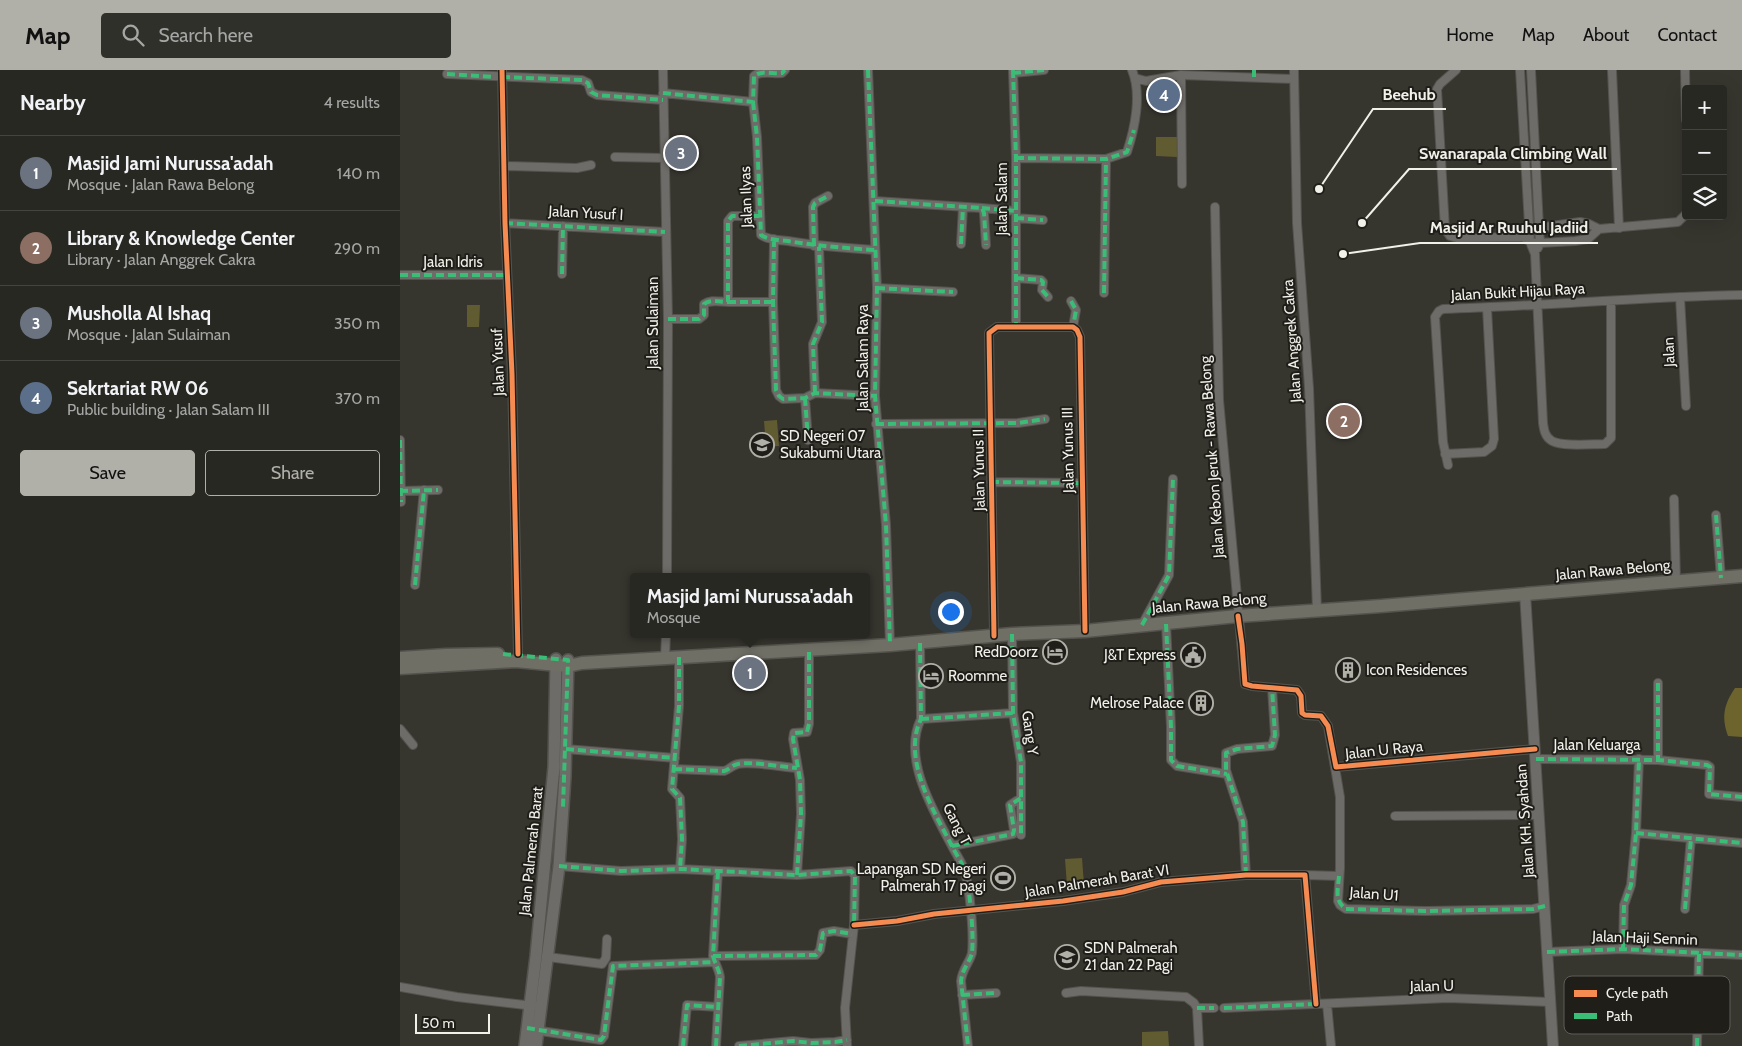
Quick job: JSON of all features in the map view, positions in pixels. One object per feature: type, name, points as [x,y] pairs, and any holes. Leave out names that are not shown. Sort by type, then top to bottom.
[{"type":"main road","name":"Jalan Rawa Belong","points":[[562,662],[582,663],[890,646],[1012,634],[1085,631],[1238,616],[1742,576]]},
{"type":"main road","points":[[400,658],[518,654],[562,662]]},
{"type":"main road","points":[[400,668],[516,661],[562,662]]},
{"type":"main road","name":"Jalan Palmerah Barat","points":[[536,1006],[548,957],[559,866],[566,750],[562,662]]},
{"type":"main road","name":"Jalan Palmerah Barat","points":[[536,1046],[533,1029],[562,662]]},
{"type":"main road","name":"Jalan Palmerah Barat","points":[[525,1046],[533,1029]]},
{"type":"street","points":[[546,70],[546,79]]},
{"type":"street","name":"Jalan Sulaiman","points":[[663,70],[668,319],[667,573]]},
{"type":"street","name":"Jalan Ilyas","points":[[785,70],[782,73],[760,72],[754,76],[753,102],[757,137],[761,235],[817,246],[875,250]]},
{"type":"street","name":"Jalan Salam Raya","points":[[868,70],[875,201],[877,288],[876,424],[886,525],[890,646]]},
{"type":"street","points":[[1014,71],[1044,70]]},
{"type":"street","name":"Jalan Anggrek Cakra","points":[[1294,70],[1297,223],[1309,388],[1317,610]]},
{"type":"street","points":[[1456,70],[1437,89],[1446,229],[1450,236],[1457,238],[1526,240],[1540,243],[1588,239],[1599,229]]},
{"type":"street","points":[[1520,70],[1529,231],[1526,240]]},
{"type":"street","points":[[1531,70],[1540,243],[1535,254],[1543,423],[1545,434],[1552,441],[1562,444],[1606,444],[1611,438],[1611,301]]},
{"type":"street","points":[[1612,70],[1619,228]]},
{"type":"street","points":[[1685,70],[1685,85]]},
{"type":"street","name":"Jalan Salam","points":[[1014,71],[1016,327]]},
{"type":"street","points":[[447,74],[502,74],[585,81],[588,83],[591,92],[597,95],[663,96],[753,102]]},
{"type":"street","name":"Jalan Yusuf","points":[[502,74],[505,223],[512,374],[518,654]]},
{"type":"street","points":[[1134,74],[1146,81],[1181,75],[1254,74],[1294,79]]},
{"type":"street","points":[[1016,158],[1106,159],[1127,152],[1136,119],[1134,74]]},
{"type":"street","points":[[1181,75],[1182,184]]},
{"type":"street","points":[[615,157],[664,158]]},
{"type":"street","points":[[1104,293],[1106,159]]},
{"type":"street","points":[[504,166],[577,168],[591,165]]},
{"type":"street","points":[[815,393],[813,344],[822,322],[813,208],[815,203],[828,196]]},
{"type":"street","points":[[875,201],[982,208],[1043,220]]},
{"type":"street","points":[[961,244],[963,207]]},
{"type":"street","name":"Jalan Kebon Jeruk - Rawa Belong","points":[[1215,207],[1219,400],[1238,616]]},
{"type":"street","points":[[982,208],[986,245]]},
{"type":"street","points":[[728,302],[728,221],[732,216],[760,216]]},
{"type":"street","points":[[1529,231],[1539,227],[1580,222],[1599,229],[1678,222],[1682,218]]},
{"type":"street","name":"Jalan Yusuf I","points":[[505,223],[665,232]]},
{"type":"street","points":[[562,274],[564,226]]},
{"type":"street","points":[[774,239],[773,302],[776,390],[778,396],[783,399],[805,398],[815,393],[875,396]]},
{"type":"street","points":[[1526,240],[1535,254]]},
{"type":"street","name":"Jalan Idris","points":[[400,275],[507,275]]},
{"type":"street","points":[[1016,278],[1041,280],[1043,282],[1042,290],[1048,297]]},
{"type":"street","points":[[877,288],[953,292]]},
{"type":"street","name":"Jalan Bukit Hijau Raya","points":[[1446,454],[1443,442],[1436,316],[1439,312],[1443,310],[1742,295]]},
{"type":"street","name":"Jalan","points":[[1680,297],[1686,406]]},
{"type":"street","points":[[668,319],[698,319],[704,315],[704,304],[710,301],[773,302]]},
{"type":"street","name":"Jalan Yunus III","points":[[1071,302],[1076,310],[1073,327],[1077,330],[1080,337],[1085,631]]},
{"type":"street","points":[[1448,465],[1446,454],[1484,452],[1492,446],[1494,439],[1487,308]]},
{"type":"street","name":"Jalan Yunus II","points":[[994,636],[989,333],[997,327],[1016,327]]},
{"type":"street","points":[[1016,327],[1073,327]]},
{"type":"street","points":[[805,398],[808,440]]},
{"type":"street","points":[[876,424],[990,424],[1018,423],[1045,419]]},
{"type":"street","points":[[400,440],[401,502]]},
{"type":"street","points":[[1142,625],[1169,575],[1173,479]]},
{"type":"street","points":[[991,482],[1082,483]]},
{"type":"street","points":[[415,585],[424,490]]},
{"type":"street","points":[[401,491],[438,490]]},
{"type":"street","points":[[1674,499],[1676,581]]},
{"type":"street","points":[[1716,515],[1721,578]]},
{"type":"street","name":"Jalan KH. Syahdan","points":[[1525,593],[1553,1046]]},
{"type":"street","name":"Jalan U Raya","points":[[1238,616],[1245,684],[1297,690],[1301,696],[1302,713],[1320,716],[1328,726],[1336,767],[1535,754]]},
{"type":"street","points":[[1166,624],[1171,760],[1177,766],[1227,774]]},
{"type":"street","name":"Gang Y","points":[[1012,634],[1013,713],[1021,762],[1021,835]]},
{"type":"street","points":[[665,658],[666,638]]},
{"type":"street","name":"Gang T","points":[[920,643],[921,719],[916,730],[915,754],[923,788],[965,871],[973,910],[972,953],[962,973],[962,996],[968,1046]]},
{"type":"street","points":[[797,875],[800,780],[793,739],[794,734],[807,732],[810,724],[809,650]]},
{"type":"street","points":[[679,657],[678,706],[672,791],[679,796],[682,839],[680,869]]},
{"type":"street","points":[[1658,683],[1658,760]]},
{"type":"street","points":[[1246,875],[1243,822],[1226,770],[1226,753],[1237,749],[1272,746],[1275,735],[1272,688]]},
{"type":"street","points":[[921,719],[1013,713]]},
{"type":"street","points":[[400,729],[413,745]]},
{"type":"street","points":[[566,750],[675,758]]},
{"type":"street","name":"Jalan Keluarga","points":[[1535,754],[1658,760],[1708,765],[1710,767],[1710,794],[1742,797]]},
{"type":"street","points":[[1623,949],[1624,905],[1631,885],[1636,833],[1639,759]]},
{"type":"street","points":[[674,769],[724,771],[746,763],[797,768]]},
{"type":"street","name":"Jalan U1","points":[[1336,767],[1340,797],[1338,901],[1346,909],[1435,911],[1545,906]]},
{"type":"street","points":[[952,846],[1014,834],[1010,805],[1021,798]]},
{"type":"street","points":[[1395,816],[1538,815]]},
{"type":"street","points":[[1636,833],[1742,843]]},
{"type":"street","points":[[1685,909],[1692,838]]},
{"type":"street","points":[[559,866],[620,871],[680,869],[797,875],[851,871],[854,873],[854,925],[845,1008],[847,1043],[793,1041],[739,1046]]},
{"type":"street","points":[[718,871],[714,959],[719,968],[720,977],[716,1046],[720,1046]]},
{"type":"street","name":"Jalan Palmerah Barat VI","points":[[854,925],[1123,892],[1161,882],[1246,875],[1304,875]]},
{"type":"street","points":[[1316,1004],[1304,875],[1339,876]]},
{"type":"street","points":[[533,1029],[601,1040],[604,1036],[613,968],[617,964],[816,955],[820,950],[823,933],[834,931],[852,934]]},
{"type":"street","points":[[548,957],[602,964],[606,958],[607,940]]},
{"type":"street","name":"Jalan Haji Sennin","points":[[1547,952],[1623,949],[1742,955]]},
{"type":"street","points":[[1699,954],[1699,976]]},
{"type":"street","points":[[400,987],[457,997],[536,1006]]},
{"type":"street","points":[[1066,993],[1081,991],[1186,997],[1197,1008],[1199,1046]]},
{"type":"street","points":[[962,996],[996,993]]},
{"type":"street","name":"Jalan U","points":[[1224,1008],[1448,998],[1550,1002]]},
{"type":"street","points":[[1327,1004],[1331,1046]]},
{"type":"street","points":[[683,1046],[687,1006],[718,1007]]},
{"type":"street","points":[[1197,1008],[1214,1008]]},
{"type":"shaded area","points":[[1156,137],[1177,137],[1177,157],[1156,156]]},
{"type":"shaded area","points":[[467,305],[480,305],[479,327],[467,327]]},
{"type":"shaded area","points":[[777,420],[779,446],[766,447],[764,421]]},
{"type":"shaded area","points":[[1735,688],[1742,688],[1742,737],[1728,736],[1724,717],[1726,705]]},
{"type":"shaded area","points":[[1082,858],[1084,885],[1067,886],[1065,859]]},
{"type":"shaded area","name":"Lapangan SD Negeri Palmerah 17 pagi","points":[[1010,867],[1012,886],[996,888],[994,869]]},
{"type":"shaded area","points":[[1168,1031],[1169,1046],[1142,1046],[1142,1032]]},
{"type":"marked path","points":[[663,93],[753,102],[754,76],[764,73],[782,73],[785,70]]},
{"type":"marked path","points":[[868,70],[877,288],[875,396],[886,525],[890,645]]},
{"type":"marked path","points":[[1013,70],[1016,158],[1016,327]]},
{"type":"marked path","points":[[1013,73],[1044,70]]},
{"type":"marked path","points":[[1254,70],[1254,77]]},
{"type":"marked path","points":[[447,74],[494,77]]},
{"type":"marked path","points":[[502,77],[582,80],[588,83],[591,92],[597,95],[663,100]]},
{"type":"marked path","points":[[753,102],[757,137],[761,235],[774,240],[875,250]]},
{"type":"marked path","points":[[1016,158],[1106,159],[1127,152],[1134,130]]},
{"type":"marked path","points":[[1104,293],[1106,159]]},
{"type":"marked path","points":[[814,246],[813,207],[815,203],[828,196]]},
{"type":"marked path","points":[[875,201],[982,208],[986,245]]},
{"type":"marked path","points":[[961,244],[963,207]]},
{"type":"marked path","points":[[982,208],[1016,211]]},
{"type":"marked path","points":[[668,319],[699,319],[704,315],[704,304],[707,302],[728,302],[728,221],[732,216],[760,216]]},
{"type":"marked path","points":[[1016,218],[1043,220]]},
{"type":"marked path","points":[[505,223],[665,232]]},
{"type":"marked path","points":[[562,274],[563,226]]},
{"type":"marked path","points":[[774,239],[773,302],[776,390],[779,396],[783,399],[805,398],[815,393],[875,396]]},
{"type":"marked path","points":[[815,393],[813,344],[822,322],[819,247]]},
{"type":"marked path","points":[[400,275],[507,275]]},
{"type":"marked path","points":[[1016,278],[1041,280],[1043,282],[1042,290],[1048,297]]},
{"type":"marked path","points":[[877,288],[953,292]]},
{"type":"marked path","points":[[1071,301],[1076,310],[1073,327]]},
{"type":"marked path","points":[[728,302],[773,302]]},
{"type":"marked path","points":[[805,398],[808,440]]},
{"type":"marked path","points":[[876,424],[1018,423],[1045,419]]},
{"type":"marked path","points":[[400,440],[401,502]]},
{"type":"marked path","points":[[1142,625],[1169,575],[1173,479]]},
{"type":"marked path","points":[[991,482],[1081,483]]},
{"type":"marked path","points":[[415,585],[424,490]]},
{"type":"marked path","points":[[400,491],[438,490]]},
{"type":"marked path","points":[[1716,515],[1721,578]]},
{"type":"marked path","points":[[1166,624],[1171,760],[1177,766],[1227,774]]},
{"type":"marked path","points":[[1012,634],[1013,713],[1021,762],[1021,835]]},
{"type":"marked path","points":[[920,643],[921,719],[916,735],[915,751],[918,768],[930,802],[964,869],[970,901],[972,953],[961,981],[968,1046]]},
{"type":"marked path","points":[[797,875],[801,814],[800,780],[793,739],[794,733],[807,732],[809,724],[809,650]]},
{"type":"marked path","points":[[503,654],[568,660],[563,807]]},
{"type":"marked path","points":[[679,657],[679,706],[672,789],[680,798],[682,839],[680,869]]},
{"type":"marked path","points":[[1658,683],[1658,760]]},
{"type":"marked path","points":[[1246,875],[1243,822],[1226,770],[1226,753],[1237,749],[1272,746],[1275,735],[1272,688]]},
{"type":"marked path","points":[[921,719],[1013,713]]},
{"type":"marked path","points":[[566,749],[675,758]]},
{"type":"marked path","points":[[1536,759],[1658,760],[1707,765],[1710,767],[1709,794],[1742,797]]},
{"type":"marked path","points":[[1623,949],[1624,905],[1631,885],[1636,833],[1639,759]]},
{"type":"marked path","points":[[674,769],[724,771],[743,763],[797,768]]},
{"type":"marked path","points":[[952,846],[1013,834],[1010,805],[1021,798]]},
{"type":"marked path","points":[[1636,833],[1742,843]]},
{"type":"marked path","points":[[1685,909],[1691,838]]},
{"type":"marked path","points":[[559,866],[621,871],[680,869],[797,875],[851,871],[855,876],[854,925]]},
{"type":"marked path","points":[[716,1046],[720,977],[713,956],[718,871]]},
{"type":"marked path","points":[[1339,876],[1338,899],[1346,909],[1425,911],[1533,909],[1545,906]]},
{"type":"marked path","points":[[713,956],[816,955],[820,950],[823,933],[834,931],[852,934]]},
{"type":"marked path","points":[[1547,952],[1623,949],[1742,955]]},
{"type":"marked path","points":[[1699,954],[1699,976]]},
{"type":"marked path","points":[[527,1028],[601,1040],[604,1036],[613,966],[715,962]]},
{"type":"marked path","points":[[962,995],[996,993]]},
{"type":"marked path","points":[[1224,1008],[1316,1004]]},
{"type":"marked path","points":[[683,1046],[687,1005],[718,1007]]},
{"type":"marked path","points":[[1197,1008],[1214,1008]]},
{"type":"marked path","points":[[1697,1034],[1697,1046]]},
{"type":"marked path","points":[[739,1046],[793,1041],[811,1043],[847,1040]]},
{"type":"cycle path","points":[[502,70],[505,223],[512,374],[518,654]]},
{"type":"cycle path","points":[[994,636],[989,333],[997,327],[1073,327],[1077,330],[1080,337],[1085,631]]},
{"type":"cycle path","points":[[1238,616],[1245,684],[1297,690],[1301,696],[1302,713],[1305,715],[1321,716],[1328,726],[1336,767],[1535,749]]},
{"type":"cycle path","points":[[854,925],[897,921],[934,914],[1063,901],[1123,892],[1161,882],[1246,875],[1305,875],[1316,1004]]},
{"type":"place","name":"Sekrtariat RW 06","points":[[1164,95]]},
{"type":"place","name":"Musholla Al Ishaq","points":[[681,153]]},
{"type":"place","name":"Beehub","points":[[1319,189]]},
{"type":"place","name":"Swanarapala Climbing Wall","points":[[1362,223]]},
{"type":"place","name":"Masjid Ar Ruuhul Jadiid","points":[[1343,254]]},
{"type":"place","name":"Library & Knowledge Center","points":[[1344,421]]},
{"type":"place","name":"SD Negeri 07 Sukabumi Utara","points":[[762,445]]},
{"type":"place","name":"RedDoorz","points":[[1055,652]]},
{"type":"place","name":"J&T Express","points":[[1193,655]]},
{"type":"place","name":"Icon Residences","points":[[1348,670]]},
{"type":"place","name":"Masjid Jami Nurussa'adah","points":[[750,673]]},
{"type":"place","name":"Roomme","points":[[931,676]]},
{"type":"place","name":"Melrose Palace","points":[[1201,703]]},
{"type":"place","name":"Lapangan SD Negeri Palmerah 17 pagi","points":[[1003,878]]},
{"type":"place","name":"SDN Palmerah 21 dan 22 Pagi","points":[[1067,957]]}]
